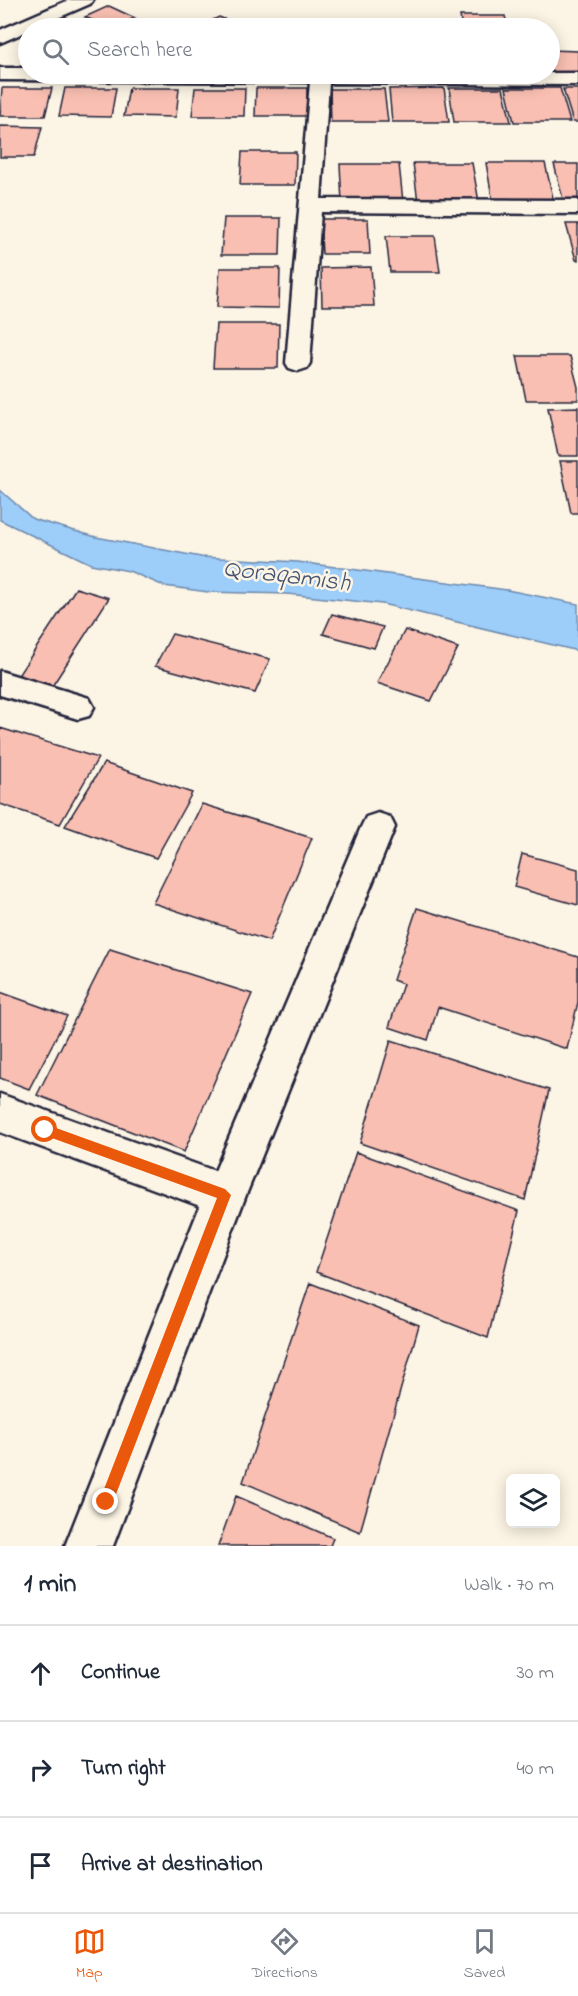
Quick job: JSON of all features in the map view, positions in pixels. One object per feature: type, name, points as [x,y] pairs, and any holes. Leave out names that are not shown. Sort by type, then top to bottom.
[{"type":"street","points":[[43,18],[84,0]]},
{"type":"street","points":[[0,37],[18,29]]},
{"type":"street","points":[[0,74],[18,74]]},
{"type":"street","points":[[560,79],[578,79]]},
{"type":"street","points":[[298,363],[319,84]]},
{"type":"street","points":[[311,206],[578,207]]},
{"type":"street","points":[[0,683],[78,707]]},
{"type":"street","points":[[89,1546],[225,1195],[378,827]]},
{"type":"street","points":[[0,1113],[225,1195]]},
{"type":"water","name":"Qoraqamish","points":[[0,490],[33,519],[96,537],[201,557],[298,562],[507,590],[578,604],[578,651],[382,604],[287,594],[208,592],[164,586],[129,571],[91,564],[0,520]]},
{"type":"building","points":[[109,6],[135,18],[87,18],[85,17]]},
{"type":"building","points":[[460,16],[505,16],[506,18],[460,18]]},
{"type":"building","points":[[560,50],[578,51],[578,76],[560,75]]},
{"type":"building","points":[[2,88],[52,88],[45,116],[0,116]]},
{"type":"building","points":[[65,88],[116,88],[111,117],[59,116]]},
{"type":"building","points":[[129,88],[179,88],[176,117],[124,116]]},
{"type":"building","points":[[195,88],[245,88],[244,116],[192,116]]},
{"type":"building","points":[[256,88],[307,88],[307,116],[255,116]]},
{"type":"building","points":[[444,88],[449,122],[392,122],[389,89]]},
{"type":"building","points":[[449,88],[503,88],[511,122],[454,122]]},
{"type":"building","points":[[506,88],[560,88],[570,122],[514,122]]},
{"type":"building","points":[[330,89],[384,89],[388,122],[331,122]]},
{"type":"building","points":[[563,89],[578,89],[578,122],[573,122]]},
{"type":"building","points":[[0,126],[42,127],[34,157],[0,157]]},
{"type":"building","points":[[242,152],[296,152],[295,185],[240,185]]},
{"type":"building","points":[[413,163],[472,163],[479,202],[418,202]]},
{"type":"building","points":[[486,163],[545,163],[554,202],[493,203]]},
{"type":"building","points":[[340,164],[399,164],[403,202],[342,203]]},
{"type":"building","points":[[554,164],[578,164],[578,203],[564,203]]},
{"type":"building","points":[[224,218],[281,218],[280,255],[221,255]]},
{"type":"building","points":[[320,219],[368,219],[370,254],[322,254]]},
{"type":"building","points":[[566,224],[578,224],[578,260],[576,260]]},
{"type":"building","points":[[386,236],[435,236],[440,272],[390,272]]},
{"type":"building","points":[[371,267],[374,306],[322,306],[321,268]]},
{"type":"building","points":[[220,268],[280,268],[279,308],[217,307]]},
{"type":"building","points":[[216,324],[279,324],[278,368],[213,368]]},
{"type":"building","points":[[517,356],[570,356],[578,387],[578,400],[526,400]]},
{"type":"building","points":[[578,407],[578,456],[558,456],[548,408]]},
{"type":"building","points":[[560,461],[578,461],[578,513],[571,513]]},
{"type":"building","points":[[76,588],[109,598],[49,691],[15,680]]},
{"type":"building","points":[[332,614],[383,627],[374,648],[323,634]]},
{"type":"building","points":[[405,630],[458,648],[431,701],[377,683]]},
{"type":"building","points":[[172,634],[270,659],[255,693],[155,666]]},
{"type":"building","points":[[0,728],[98,758],[60,824],[0,804]]},
{"type":"building","points":[[104,763],[192,793],[156,858],[65,826]]},
{"type":"building","points":[[202,804],[312,838],[269,941],[153,903]]},
{"type":"building","points":[[522,854],[578,869],[578,905],[514,887]]},
{"type":"building","points":[[417,908],[578,957],[578,1002],[567,1049],[438,1007],[428,1040],[389,1027],[403,984],[393,980]]},
{"type":"building","points":[[110,949],[252,994],[184,1152],[37,1095]]},
{"type":"building","points":[[0,992],[67,1016],[29,1089],[0,1078]]},
{"type":"building","points":[[391,1040],[549,1090],[525,1200],[360,1143]]},
{"type":"building","points":[[356,1152],[519,1211],[488,1338],[316,1272]]},
{"type":"building","points":[[310,1283],[419,1325],[360,1532],[243,1482]]},
{"type":"building","points":[[236,1496],[333,1538],[330,1546],[218,1546]]},
{"type":"route","points":[[45,1130],[225,1195],[106,1502]]}]
